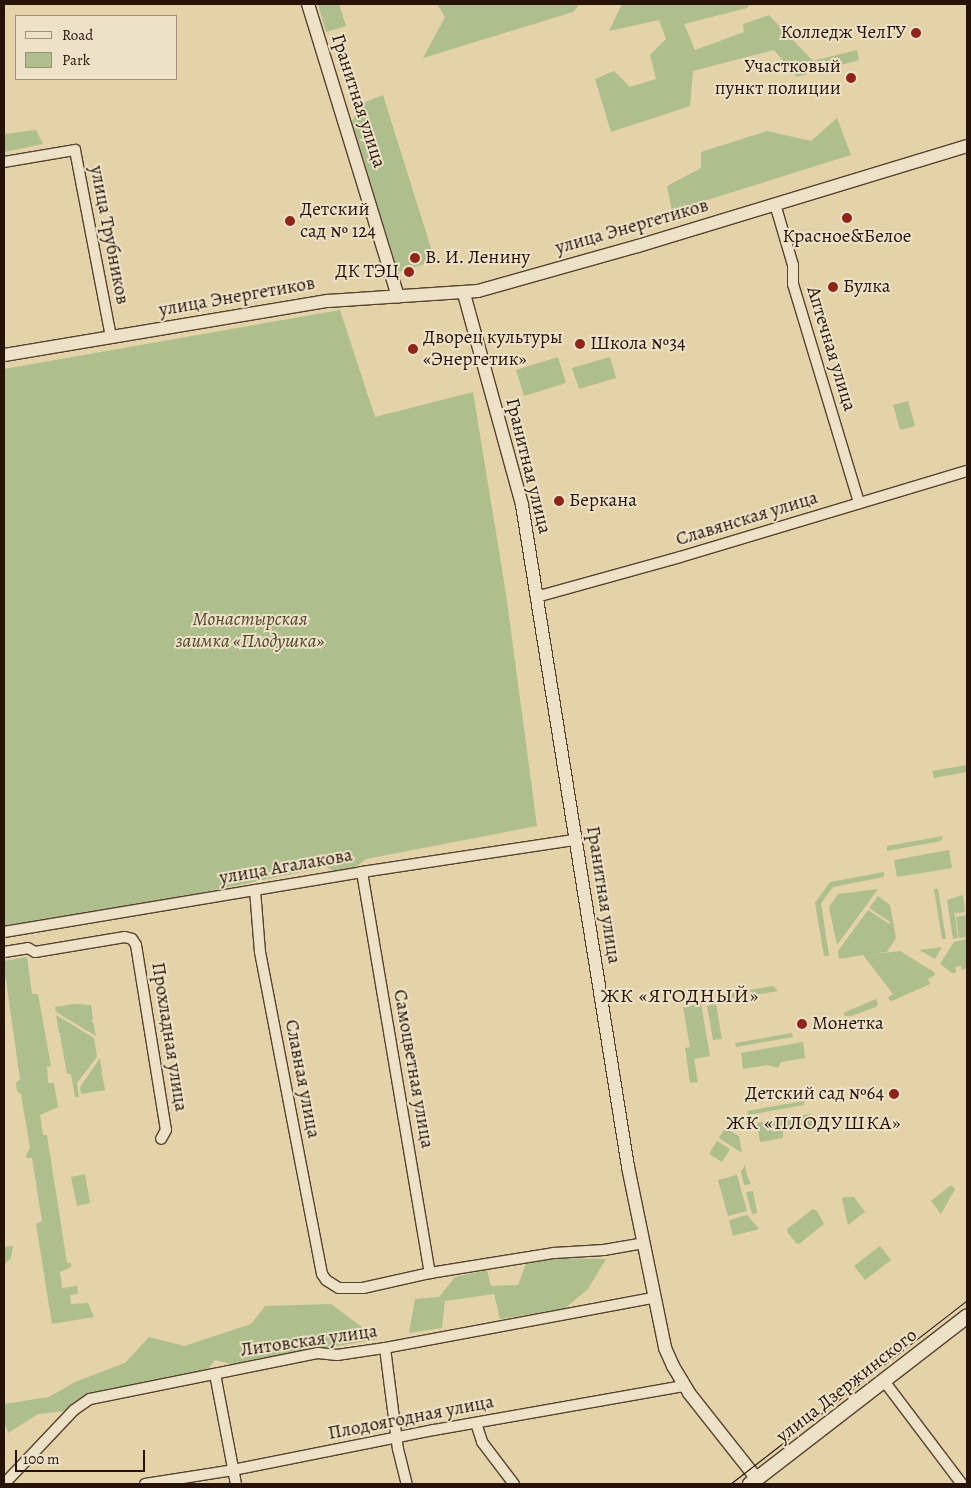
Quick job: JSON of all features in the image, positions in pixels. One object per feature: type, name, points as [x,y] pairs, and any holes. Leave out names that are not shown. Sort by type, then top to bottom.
[{"type":"main road","name":"улица Дзержинского","points":[[756,1482],[967,1316]]},
{"type":"street","name":"Гранитная улица","points":[[308,4],[398,296]]},
{"type":"street","name":"улица Энергетиков","points":[[4,356],[328,301],[464,294],[638,246],[967,146]]},
{"type":"street","name":"улица Трубников","points":[[4,162],[74,150],[112,337]]},
{"type":"street","name":"Аптечная улица","points":[[775,204],[793,265],[793,284],[859,503]]},
{"type":"street","name":"Гранитная улица","points":[[464,294],[522,505],[574,840],[653,1298],[666,1348],[684,1386],[756,1482]]},
{"type":"street","name":"Славянская улица","points":[[536,597],[680,557],[967,471]]},
{"type":"street","name":"улица Агалакова","points":[[4,932],[362,872],[574,840]]},
{"type":"street","name":"Самоцветная улица","points":[[362,872],[430,1273]]},
{"type":"street","name":"Славная улица","points":[[255,890],[260,952],[322,1274],[332,1284],[346,1289],[430,1273]]},
{"type":"street","name":"Прохладная улица","points":[[4,952],[28,948],[36,952],[125,937],[132,939],[136,946],[166,1130],[161,1139]]},
{"type":"street","points":[[430,1273],[554,1253],[604,1250],[643,1243]]},
{"type":"street","name":"Литовская улица","points":[[4,1484],[82,1402],[90,1399],[318,1353],[337,1355],[385,1348],[653,1298]]},
{"type":"street","points":[[385,1348],[396,1439],[407,1484]]},
{"type":"street","points":[[214,1374],[236,1484]]},
{"type":"street","points":[[884,1381],[962,1484]]},
{"type":"street","name":"Плодоягодная улица","points":[[145,1484],[233,1470],[684,1386]]},
{"type":"street","points":[[476,1424],[482,1442],[514,1484]]},
{"type":"green space","points":[[318,4],[339,4],[346,26],[326,32]]},
{"type":"green space","points":[[437,4],[580,4],[573,12],[423,58],[445,17]]},
{"type":"green space","points":[[622,4],[751,4],[747,8],[684,24],[695,50],[744,32],[743,24],[769,15],[813,61],[857,50],[859,60],[797,77],[774,50],[693,71],[690,106],[611,132],[595,79],[614,71],[630,87],[656,79],[650,55],[666,39],[659,20],[609,31]]},
{"type":"green space","points":[[383,95],[435,261],[398,272],[352,122],[360,104]]},
{"type":"green space","points":[[837,118],[851,155],[672,211],[667,186],[701,168],[701,152],[767,131],[811,141]]},
{"type":"green space","points":[[36,130],[43,144],[4,152],[4,134]]},
{"type":"green space","name":"Монастырская заимка «Плодушка»","points":[[340,310],[375,417],[473,392],[506,594],[537,826],[366,859],[354,868],[338,873],[326,867],[161,901],[4,929],[4,369]]},
{"type":"green space","points":[[558,357],[566,383],[524,396],[516,370]]},
{"type":"green space","points":[[610,357],[616,378],[579,389],[572,368]]},
{"type":"green space","points":[[908,401],[915,426],[900,430],[893,405]]},
{"type":"green space","points":[[967,765],[967,772],[934,778],[932,771]]},
{"type":"green space","points":[[943,836],[941,841],[887,851],[887,846]]},
{"type":"green space","points":[[949,850],[952,868],[897,877],[894,860]]},
{"type":"green space","points":[[884,872],[884,877],[833,887],[821,903],[829,956],[824,956],[815,903],[830,882]]},
{"type":"green space","points":[[878,889],[837,945],[829,907],[838,894]]},
{"type":"green space","points":[[934,889],[938,889],[946,939],[942,939]]},
{"type":"green space","points":[[963,895],[965,912],[955,913],[954,910],[958,938],[953,939],[947,900]]},
{"type":"green space","points":[[878,896],[890,905],[896,938],[887,952],[866,955],[900,951],[934,972],[935,975],[928,979],[930,984],[890,1001],[888,997],[893,994],[863,955],[839,959],[838,951],[868,910],[889,924],[890,922],[869,908]]},
{"type":"green space","points":[[967,915],[967,937],[959,938],[956,917]]},
{"type":"green space","points":[[967,939],[967,968],[962,970],[961,966],[955,967],[956,973],[952,973],[940,964],[954,942]]},
{"type":"green space","points":[[942,947],[935,959],[919,950]]},
{"type":"green space","points":[[27,957],[32,994],[38,994],[51,1066],[47,1067],[48,1083],[54,1083],[58,1107],[40,1115],[43,1135],[47,1135],[67,1263],[71,1263],[71,1267],[60,1272],[62,1288],[77,1286],[78,1294],[70,1295],[71,1304],[88,1303],[94,1317],[52,1324],[36,1224],[42,1221],[32,1158],[27,1158],[26,1155],[30,1148],[21,1094],[17,1091],[16,1083],[20,1079],[4,966],[4,961]]},
{"type":"green space","points":[[773,986],[778,991],[730,999],[729,993]]},
{"type":"green space","points":[[876,999],[878,1004],[876,1007],[851,1016],[845,1016],[843,1013]]},
{"type":"green space","points":[[73,1004],[91,1005],[93,1019],[91,1022],[93,1022],[96,1036],[56,1012],[55,1007]]},
{"type":"green space","points":[[701,1004],[710,1056],[694,1059],[698,1082],[690,1083],[685,1048],[690,1047],[683,1007]]},
{"type":"green space","points":[[716,1004],[722,1039],[713,1040],[707,1006]]},
{"type":"green space","points":[[56,1015],[94,1038],[97,1057],[77,1083],[79,1097],[75,1097],[71,1074],[67,1074],[60,1035],[62,1033],[59,1033]]},
{"type":"green space","points":[[792,1033],[793,1037],[736,1047],[735,1043]]},
{"type":"green space","points":[[803,1042],[805,1058],[781,1062],[778,1068],[767,1065],[743,1069],[741,1053]]},
{"type":"green space","points":[[100,1058],[102,1072],[100,1074],[102,1074],[105,1090],[81,1094],[80,1087]]},
{"type":"green space","points":[[804,1101],[804,1105],[748,1115],[747,1111]]},
{"type":"green space","points":[[811,1114],[813,1126],[783,1131],[783,1138],[760,1142],[757,1123]]},
{"type":"green space","points":[[725,1128],[739,1136],[742,1153],[719,1138]]},
{"type":"green space","points":[[717,1141],[730,1149],[722,1162],[709,1154]]},
{"type":"green space","points":[[745,1165],[751,1184],[744,1185],[741,1172]]},
{"type":"green space","points":[[85,1174],[90,1203],[77,1206],[71,1177]]},
{"type":"green space","points":[[737,1175],[747,1211],[728,1216],[718,1180]]},
{"type":"green space","points":[[951,1185],[955,1189],[941,1214],[931,1201]]},
{"type":"green space","points":[[753,1191],[757,1213],[752,1214],[746,1192]]},
{"type":"green space","points":[[844,1197],[854,1197],[865,1212],[848,1225],[842,1199]]},
{"type":"green space","points":[[813,1209],[817,1211],[824,1224],[799,1244],[796,1243],[787,1229]]},
{"type":"green space","points":[[747,1215],[759,1229],[733,1236],[729,1220]]},
{"type":"green space","points":[[13,1246],[11,1258],[4,1265],[4,1247]]},
{"type":"green space","points":[[880,1246],[891,1260],[865,1280],[854,1266]]},
{"type":"green space","points":[[559,1258],[606,1259],[588,1289],[564,1309],[500,1319],[494,1294],[445,1301],[442,1328],[409,1333],[415,1299],[439,1297],[455,1277],[487,1270],[491,1286],[518,1285],[526,1264]]},
{"type":"green space","points":[[331,1304],[378,1339],[232,1364],[215,1360],[205,1373],[106,1389],[66,1411],[38,1414],[8,1433],[4,1421],[4,1404],[49,1397],[75,1382],[125,1363],[149,1337],[184,1346],[251,1324],[265,1306]]},
{"type":"tram line","points":[[730,1484],[967,1300]]},
{"type":"place","name":"Колледж ЧелГУ","points":[[916,33]]},
{"type":"place","name":"Участковый пункт полиции","points":[[851,78]]},
{"type":"place","name":"Красное&Белое","points":[[847,218]]},
{"type":"place","name":"Детский сад № 124","points":[[290,221]]},
{"type":"place","name":"В. И. Ленину","points":[[415,258]]},
{"type":"place","name":"ДК ТЭЦ","points":[[409,272]]},
{"type":"place","name":"Булка","points":[[833,287]]},
{"type":"place","name":"Школа №34","points":[[580,344]]},
{"type":"place","name":"Дворец культуры «Энергетик»","points":[[413,349]]},
{"type":"place","name":"Беркана","points":[[559,501]]},
{"type":"place","name":"Монетка","points":[[802,1024]]},
{"type":"place","name":"Детский сад №64","points":[[894,1094]]},
{"type":"district","name":"ЖК «ЯГОДНЫЙ»","points":[[680,995]]},
{"type":"district","name":"ЖК «ПЛОДУШКА»","points":[[814,1122]]}]
